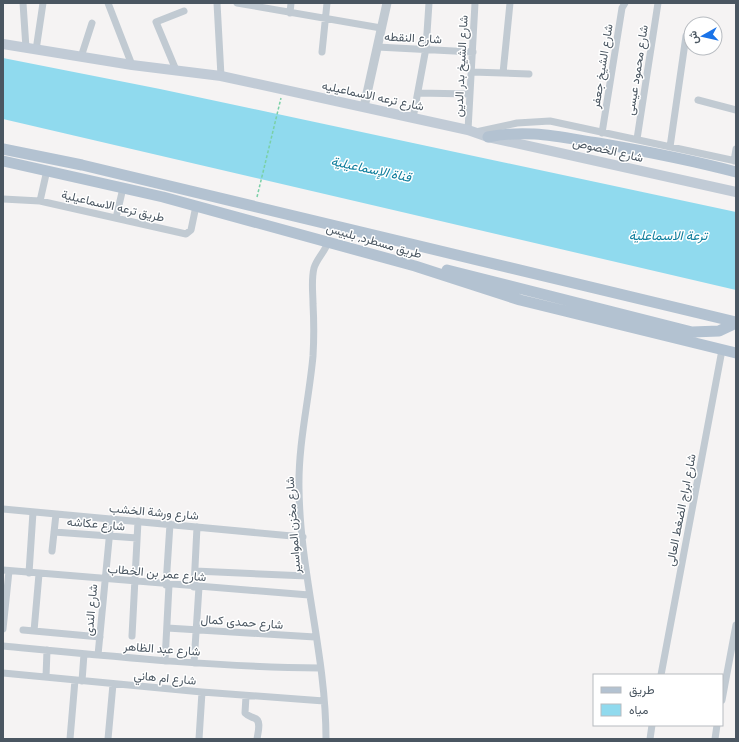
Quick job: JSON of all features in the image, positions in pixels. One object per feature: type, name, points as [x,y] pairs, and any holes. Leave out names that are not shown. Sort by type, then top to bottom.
[{"type":"main road","name":"شارع ترعه الاسماعيليه","points":[[3,44],[132,65],[222,76],[471,131]]},
{"type":"main road","name":"شارع الخصوص","points":[[471,131],[488,137],[736,192]]},
{"type":"main road","points":[[488,137],[513,133],[538,133],[735,165]]},
{"type":"main road","name":"طريق مسطرد, بلبيس","points":[[3,149],[82,165],[736,322]]},
{"type":"main road","name":"طريق مسطرد, بلبيس","points":[[3,161],[47,170],[196,206],[415,266],[520,300],[736,353]]},
{"type":"main road","points":[[415,266],[452,271],[701,333],[719,331],[736,322]]},
{"type":"street","points":[[23,3],[26,48]]},
{"type":"street","points":[[36,50],[43,3]]},
{"type":"street","points":[[108,3],[132,65]]},
{"type":"street","points":[[217,3],[222,76]]},
{"type":"street","points":[[237,3],[325,20],[381,28]]},
{"type":"street","points":[[290,13],[291,3]]},
{"type":"street","points":[[322,52],[327,3]]},
{"type":"street","points":[[364,108],[387,3]]},
{"type":"street","points":[[413,118],[426,50],[429,3]]},
{"type":"street","name":"شارع الشيخ بدر الدين","points":[[471,131],[470,94],[476,3]]},
{"type":"street","points":[[502,73],[510,3]]},
{"type":"street","points":[[615,3],[624,4]]},
{"type":"street","name":"شارع محمود عيسى","points":[[636,140],[658,3]]},
{"type":"street","name":"شارع الشيخ جعفر","points":[[602,133],[624,4]]},
{"type":"street","points":[[176,70],[156,22],[184,12]]},
{"type":"street","points":[[81,57],[92,23]]},
{"type":"street","name":"شارع النقطه","points":[[377,47],[473,52]]},
{"type":"street","points":[[670,147],[683,56]]},
{"type":"street","points":[[472,72],[529,74]]},
{"type":"street","points":[[418,93],[470,94]]},
{"type":"street","points":[[698,100],[736,110]]},
{"type":"street","name":"شارع ترعه الاسماعيليه","points":[[471,131],[517,123],[550,121],[670,147],[735,165]]},
{"type":"street","points":[[735,165],[736,149]]},
{"type":"street","points":[[40,201],[47,170]]},
{"type":"street","points":[[116,218],[123,188]]},
{"type":"street","name":"طريق ترعه الاسماعيلية","points":[[3,199],[40,201],[186,234],[191,230],[196,206]]},
{"type":"street","name":"شارع مخزن المواسير","points":[[326,739],[324,701],[309,595],[299,489],[302,440],[310,386],[314,332],[313,273],[317,260],[325,252],[328,242]]},
{"type":"street","name":"شارع ابراج الضغط العالى","points":[[661,674],[722,350]]},
{"type":"street","name":"شارع ورشة الخشب","points":[[3,509],[303,537]]},
{"type":"street","points":[[29,573],[33,512]]},
{"type":"street","points":[[52,551],[56,514]]},
{"type":"street","name":"شارع الندى","points":[[98,655],[111,519]]},
{"type":"street","points":[[132,636],[138,521]]},
{"type":"street","points":[[165,661],[170,524]]},
{"type":"street","points":[[194,663],[196,630],[195,571],[197,527]]},
{"type":"street","name":"شارع عكاشه","points":[[54,532],[137,538]]},
{"type":"street","points":[[4,627],[6,571]]},
{"type":"street","name":"شارع عمر بن الخطاب","points":[[6,571],[167,585],[309,595]]},
{"type":"street","points":[[195,571],[307,576]]},
{"type":"street","points":[[34,631],[39,574]]},
{"type":"street","points":[[723,695],[736,624]]},
{"type":"street","name":"شارع حمدى كمال","points":[[167,628],[315,637]]},
{"type":"street","points":[[23,630],[100,637]]},
{"type":"street","name":"شارع عبد الظاهر","points":[[3,646],[165,661],[254,667],[320,668]]},
{"type":"street","points":[[46,677],[48,650]]},
{"type":"street","points":[[70,739],[78,681],[84,654]]},
{"type":"street","name":"شارع ام هاني","points":[[3,673],[246,696],[324,701]]},
{"type":"street","points":[[108,739],[113,684]]},
{"type":"street","points":[[199,739],[202,692]]},
{"type":"street","points":[[246,696],[245,713],[247,716],[256,718],[258,722],[257,739]]},
{"type":"street","points":[[650,739],[652,726]]},
{"type":"street","points":[[715,739],[717,726]]},
{"type":"path","points":[[258,192],[283,90]]},
{"type":"water","name":"ترعة الاسماعلية","points":[[3,58],[160,89],[736,212],[736,290],[3,119]]},
{"type":"water label","name":"قناة الإسماعيلية","points":[[371,169]]}]
